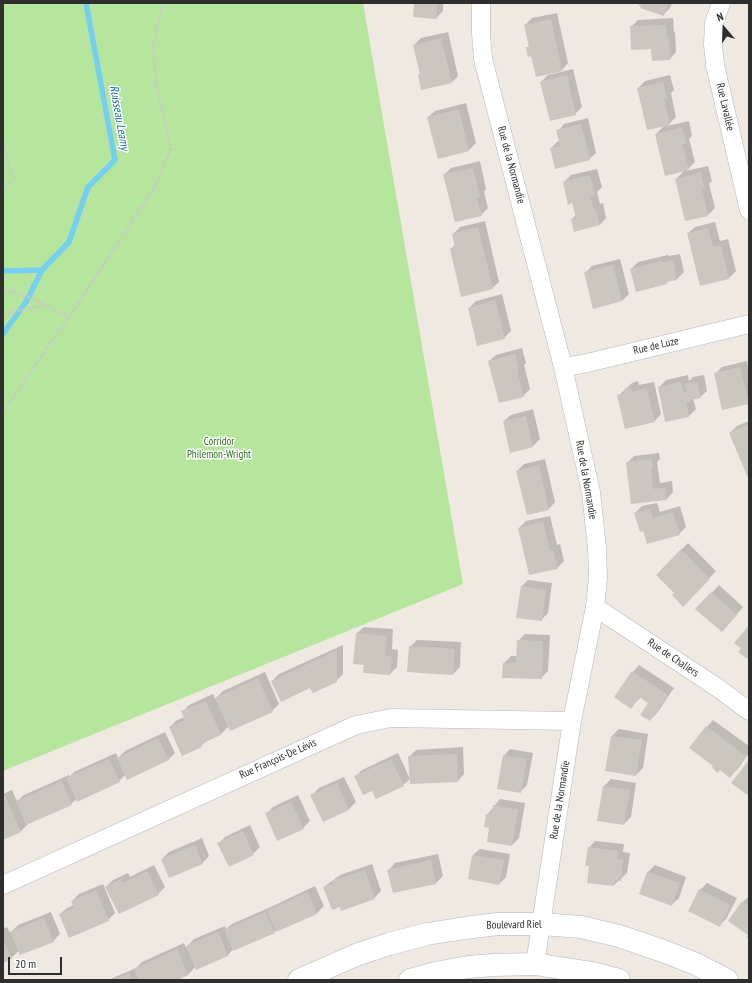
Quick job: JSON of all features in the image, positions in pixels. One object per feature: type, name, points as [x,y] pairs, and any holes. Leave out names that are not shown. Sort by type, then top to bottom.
[{"type":"street","name":"Rue de la Normandie","points":[[481,3],[483,59],[563,367],[591,492],[597,548],[598,578],[595,607],[572,721],[535,964]]},
{"type":"street","name":"Rue Lavallée","points":[[721,3],[714,23],[713,44],[715,65],[749,210]]},
{"type":"street","name":"Rue de Luze","points":[[563,367],[583,364],[749,324]]},
{"type":"street","name":"Rue de Chaliers","points":[[595,607],[749,711]]},
{"type":"street","name":"Rue François-De Lévis","points":[[3,885],[356,725],[391,718],[572,721]]},
{"type":"street","name":"Boulevard Riel","points":[[299,980],[356,955],[427,934],[492,925],[541,924],[581,928],[619,936],[664,950],[727,980]]},
{"type":"street","points":[[410,980],[435,973],[468,967],[535,964],[592,973],[620,980]]},
{"type":"path","points":[[3,410],[69,317],[152,190],[172,149],[156,83],[153,43],[164,3]]},
{"type":"path","points":[[3,144],[13,178],[3,192]]},
{"type":"path","points":[[3,289],[29,297],[69,317]]},
{"type":"path","points":[[3,314],[44,304]]},
{"type":"green space","name":"Corridor Philemon-Wright","points":[[3,3],[363,3],[463,584],[3,771]]},
{"type":"building","points":[[414,3],[437,3],[436,19],[413,17]]},
{"type":"building","points":[[639,3],[668,3],[664,16],[640,8],[641,6],[638,5]]},
{"type":"building","points":[[551,19],[562,71],[536,77],[531,56],[528,57],[526,47],[529,47],[524,25]]},
{"type":"building","points":[[666,25],[667,38],[669,38],[670,60],[652,61],[651,49],[631,50],[630,26]]},
{"type":"building","points":[[441,38],[452,83],[421,90],[418,74],[420,74],[413,45]]},
{"type":"building","points":[[567,75],[576,115],[550,121],[540,82]]},
{"type":"building","points":[[663,82],[667,98],[664,99],[670,125],[647,130],[637,88]]},
{"type":"building","points":[[459,109],[469,151],[438,159],[427,117]]},
{"type":"building","points":[[581,124],[590,160],[555,169],[550,148],[560,146],[556,130]]},
{"type":"building","points":[[682,127],[686,144],[682,144],[689,170],[665,176],[655,134]]},
{"type":"building","points":[[473,168],[480,197],[477,198],[482,216],[455,222],[443,174]]},
{"type":"building","points":[[701,172],[705,189],[702,189],[708,216],[685,221],[675,179]]},
{"type":"building","points":[[590,175],[595,195],[590,196],[600,225],[574,232],[571,219],[576,218],[572,203],[568,205],[563,182]]},
{"type":"building","points":[[478,227],[493,289],[461,297],[450,249],[455,248],[452,234]]},
{"type":"building","points":[[708,228],[713,247],[721,245],[729,279],[700,286],[687,233]]},
{"type":"building","points":[[673,260],[677,280],[636,292],[630,269],[662,261],[662,263]]},
{"type":"building","points":[[613,265],[622,301],[593,309],[584,272]]},
{"type":"building","points":[[495,300],[505,339],[477,346],[468,308]]},
{"type":"building","points":[[515,354],[519,371],[517,371],[524,397],[499,403],[488,361]]},
{"type":"building","points":[[740,367],[749,404],[722,410],[714,373]]},
{"type":"building","points":[[697,381],[701,398],[691,400],[691,402],[686,403],[689,417],[665,422],[658,387],[681,382],[684,393],[687,392],[685,384]]},
{"type":"building","points":[[631,388],[632,392],[647,388],[655,422],[625,429],[617,395],[625,393],[624,389]]},
{"type":"building","points":[[526,416],[533,447],[510,453],[503,421]]},
{"type":"building","points":[[749,424],[749,478],[748,478],[729,433]]},
{"type":"building","points":[[652,459],[653,467],[651,468],[653,489],[665,488],[667,500],[631,504],[626,462]]},
{"type":"building","points":[[539,465],[549,510],[527,515],[516,471]]},
{"type":"building","points":[[650,509],[653,518],[673,512],[680,535],[647,544],[643,531],[640,532],[634,513]]},
{"type":"building","points":[[543,522],[550,551],[553,550],[558,569],[529,575],[518,528]]},
{"type":"building","points":[[681,549],[710,579],[683,607],[672,595],[674,593],[656,575]]},
{"type":"building","points":[[521,586],[546,590],[542,621],[516,618]]},
{"type":"building","points":[[711,592],[737,615],[722,632],[695,609]]},
{"type":"building","points":[[749,625],[749,660],[738,652],[741,648],[734,643]]},
{"type":"building","points":[[356,633],[387,636],[385,656],[392,657],[390,675],[363,673],[364,665],[353,664]]},
{"type":"building","points":[[517,640],[543,641],[542,679],[502,678],[503,663],[516,663]]},
{"type":"building","points":[[409,646],[455,649],[453,675],[407,672]]},
{"type":"building","points":[[337,650],[337,682],[313,693],[310,688],[281,702],[271,681]]},
{"type":"building","points":[[632,671],[668,695],[650,721],[640,715],[648,703],[639,697],[631,709],[614,697]]},
{"type":"building","points":[[258,678],[273,712],[230,731],[215,698]]},
{"type":"building","points":[[206,701],[221,735],[201,744],[202,747],[182,756],[169,727],[185,720],[181,711]]},
{"type":"building","points":[[706,726],[746,756],[730,778],[720,770],[718,773],[712,768],[713,766],[689,748]]},
{"type":"building","points":[[611,736],[642,740],[636,776],[605,771]]},
{"type":"building","points":[[158,738],[169,760],[127,780],[117,758]]},
{"type":"building","points":[[457,754],[458,782],[410,784],[408,756]]},
{"type":"building","points":[[503,755],[527,759],[521,793],[497,789]]},
{"type":"building","points":[[109,759],[120,782],[77,802],[66,778]]},
{"type":"building","points":[[391,759],[404,786],[376,799],[372,791],[363,795],[354,776]]},
{"type":"building","points":[[748,761],[749,762],[749,796],[731,783]]},
{"type":"building","points":[[62,781],[72,805],[26,825],[16,801]]},
{"type":"building","points":[[337,783],[349,810],[323,822],[310,795]]},
{"type":"building","points":[[603,786],[630,790],[624,825],[597,821]]},
{"type":"building","points":[[5,796],[21,832],[3,840],[3,797]]},
{"type":"building","points":[[291,802],[304,829],[277,841],[265,813]]},
{"type":"building","points":[[493,805],[518,810],[512,846],[487,842],[489,828],[484,827],[486,814],[491,815]]},
{"type":"building","points":[[243,831],[254,855],[229,867],[217,843]]},
{"type":"building","points":[[195,845],[203,864],[169,878],[161,859]]},
{"type":"building","points":[[588,847],[618,851],[617,859],[623,860],[621,881],[615,880],[614,886],[587,883],[589,866],[585,866]]},
{"type":"building","points":[[472,855],[504,860],[499,885],[468,879]]},
{"type":"building","points":[[431,860],[436,884],[393,893],[387,870]]},
{"type":"building","points":[[365,870],[375,899],[341,911],[340,907],[332,910],[323,887],[333,884],[332,881]]},
{"type":"building","points":[[147,871],[159,895],[119,914],[105,887],[121,879],[123,883]]},
{"type":"building","points":[[647,872],[680,883],[672,906],[639,894]]},
{"type":"building","points":[[699,889],[730,905],[720,927],[688,911]]},
{"type":"building","points":[[96,890],[109,921],[69,938],[59,914],[74,908],[71,901]]},
{"type":"building","points":[[308,892],[317,914],[276,932],[266,911]]},
{"type":"building","points":[[742,901],[749,907],[749,939],[746,937],[748,935],[728,921]]},
{"type":"building","points":[[265,912],[275,933],[233,951],[224,930]]},
{"type":"building","points":[[44,918],[54,942],[20,955],[10,932]]},
{"type":"building","points":[[218,932],[228,956],[196,970],[186,946]]},
{"type":"building","points":[[3,939],[12,959],[3,963]]},
{"type":"building","points":[[177,949],[188,975],[178,980],[139,980],[134,969]]},
{"type":"building","points":[[129,973],[132,980],[114,980]]},
{"type":"waterway","name":"Ruisseau Leamy","points":[[3,271],[42,270],[69,242],[88,187],[115,160],[86,3]]},
{"type":"waterway","points":[[3,334],[26,302],[42,270]]}]
